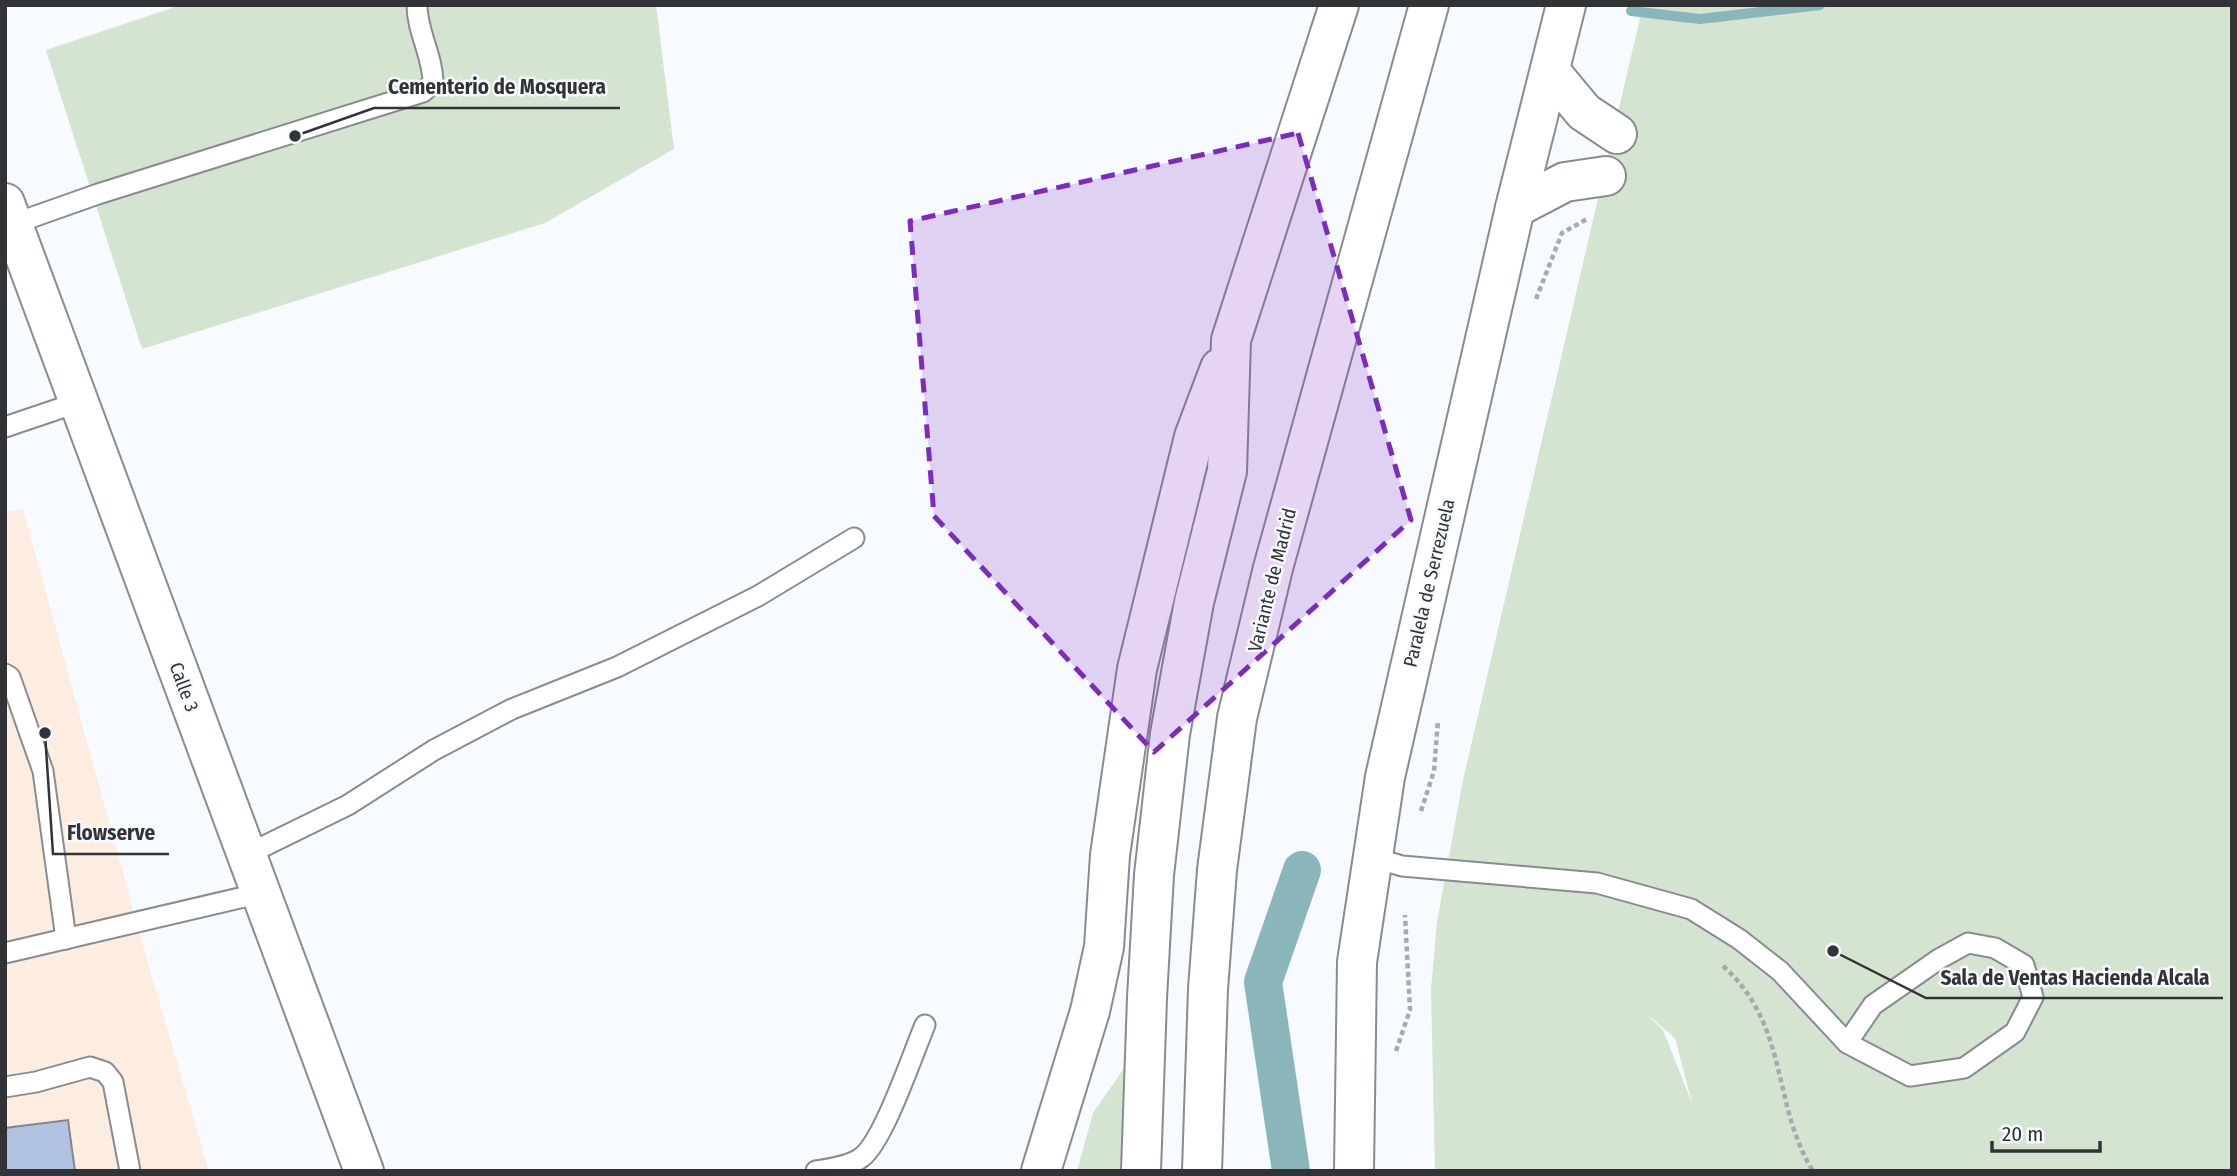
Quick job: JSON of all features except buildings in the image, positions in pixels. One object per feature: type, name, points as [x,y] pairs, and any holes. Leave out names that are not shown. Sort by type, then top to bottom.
[{"type":"main road","points":[[1041,1171],[1090,1011],[1104,947],[1110,855],[1137,668],[1194,437],[1231,340],[1339,5]]},
{"type":"main road","name":"Variante de Madrid","points":[[1202,1171],[1208,989],[1217,870],[1237,718],[1273,568],[1429,5]]},
{"type":"main road","name":"Paralela de Serrezuela","points":[[1354,1171],[1357,962],[1387,862],[1385,777],[1515,208],[1566,5]]},
{"type":"main road","points":[[1550,71],[1584,112],[1617,134]]},
{"type":"main road","points":[[1515,208],[1565,182],[1606,176]]},
{"type":"main road","name":"Calle 3","points":[[9,214],[364,1171]]},
{"type":"main road","points":[[1141,1171],[1154,875],[1175,708],[1194,602],[1227,471],[1231,340]]},
{"type":"main road","points":[[1203,1126],[1212,1171]]},
{"type":"lane","points":[[9,214],[98,194],[424,92],[433,83],[433,72],[417,18],[417,5]]},
{"type":"lane","points":[[5,427],[79,402]]},
{"type":"lane","points":[[247,855],[348,805],[434,750],[512,709],[617,667],[758,596],[854,538]]},
{"type":"lane","points":[[5,674],[10,677],[43,771],[66,939]]},
{"type":"lane","points":[[1387,862],[1598,883],[1691,909],[1739,939],[1780,971],[1847,1043],[1910,1076],[1964,1068],[2015,1032],[2033,997],[2024,965],[1995,948],[1968,943],[1939,959],[1873,1005],[1847,1043]]},
{"type":"lane","points":[[5,953],[261,893]]},
{"type":"lane","points":[[816,1171],[832,1169],[862,1157],[869,1149],[881,1132],[925,1025]]},
{"type":"lane","points":[[5,1087],[36,1082],[90,1067],[105,1072],[113,1082],[130,1171]]},
{"type":"path","points":[[1534,304],[1562,233],[1598,213],[1606,176]]},
{"type":"path","points":[[1393,1059],[1410,1010],[1387,862],[1434,771],[1439,725],[1437,713]]},
{"type":"path","points":[[1717,960],[1733,975],[1764,1019],[1798,1144],[1813,1171]]},
{"type":"highlighted area","points":[[1298,133],[1411,520],[1154,752],[934,516],[910,221]]},
{"type":"shaded area","points":[[23,509],[145,953],[209,1171],[5,1171],[5,512]]},
{"type":"green space","points":[[181,5],[656,5],[674,149],[545,223],[142,349],[46,50]]},
{"type":"green space","points":[[1643,5],[2232,5],[2232,1171],[1435,1171],[1431,989],[1437,922],[1463,780]],"holes":[[[1645,1013],[1675,1038],[1692,1103],[1663,1030]]]},
{"type":"green space","points":[[1127,1064],[1122,1171],[1077,1171],[1093,1113]]},
{"type":"waterway","points":[[1631,11],[1700,19],[1820,5]]},
{"type":"waterway","points":[[1291,1171],[1263,982],[1302,870]]},
{"type":"place","name":"Cementerio de Mosquera","points":[[295,136]]},
{"type":"place","name":"Flowserve","points":[[45,733]]},
{"type":"place","name":"Sala de Ventas Hacienda Alcala","points":[[1833,951]]}]
